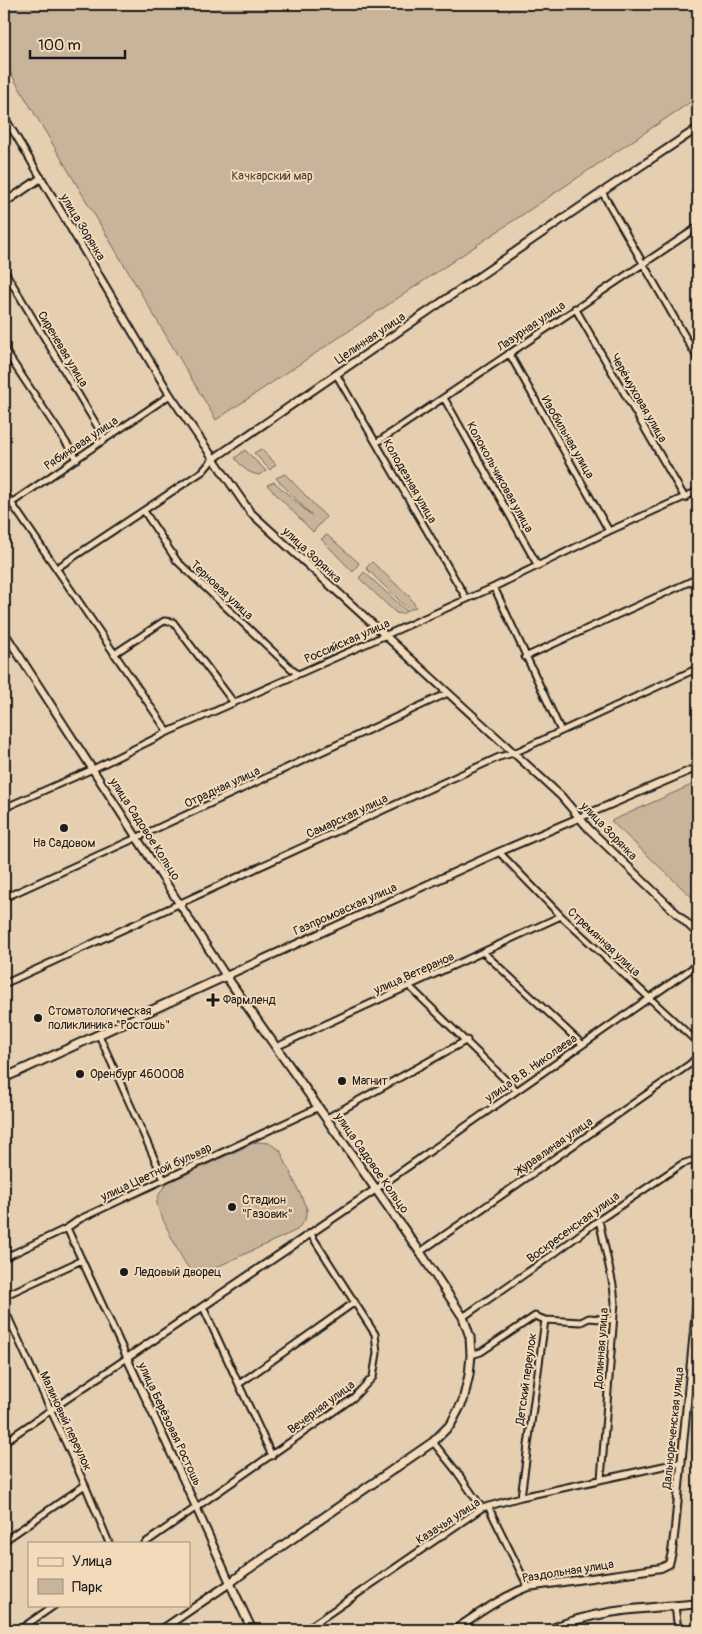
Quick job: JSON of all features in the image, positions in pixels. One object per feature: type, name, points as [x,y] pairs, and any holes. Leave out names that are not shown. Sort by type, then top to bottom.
[{"type":"main road","name":"Газпромовская улица","points":[[4,1078],[226,976]]},
{"type":"main road","name":"улица Садовое Кольцо","points":[[226,976],[376,1188],[463,1317],[470,1337],[471,1355],[463,1401],[451,1424],[433,1442],[246,1570],[230,1584]]},
{"type":"main road","name":"улица Берёзовая Ростошь","points":[[230,1584],[252,1630]]},
{"type":"main road","points":[[549,1630],[565,1623],[635,1608],[698,1604]]},
{"type":"street","name":"улица Зорянка","points":[[4,116],[170,395],[250,512],[561,796],[588,829],[698,934]]},
{"type":"street","name":"Целинная улица","points":[[57,568],[203,471],[213,459],[698,128]]},
{"type":"street","points":[[4,203],[41,178]]},
{"type":"street","points":[[602,192],[698,359]]},
{"type":"street","name":"Лазурная улица","points":[[376,444],[575,308],[698,227]]},
{"type":"street","name":"Сиреневая улица","points":[[4,270],[105,439]]},
{"type":"street","name":"Черёмуховая улица","points":[[575,308],[685,498]]},
{"type":"street","points":[[4,349],[77,459]]},
{"type":"street","name":"Изобильная улица","points":[[509,353],[610,531]]},
{"type":"street","name":"Колодезная улица","points":[[336,374],[466,598]]},
{"type":"street","name":"Рябиновая улица","points":[[4,508],[170,395]]},
{"type":"street","name":"Колокольчиковая улица","points":[[444,398],[538,566]]},
{"type":"street","points":[[4,492],[168,732]]},
{"type":"street","name":"Российская улица","points":[[4,808],[93,769],[168,732],[494,587],[610,531],[698,492]]},
{"type":"street","name":"Терновая улица","points":[[144,511],[177,561],[297,674]]},
{"type":"street","points":[[525,657],[698,578]]},
{"type":"street","points":[[494,587],[561,731]]},
{"type":"street","points":[[114,654],[164,621],[173,622],[234,703]]},
{"type":"street","name":"улица Садовое Кольцо","points":[[4,632],[226,976]]},
{"type":"street","name":"Самарская улица","points":[[4,984],[698,668]]},
{"type":"street","name":"Отрадная улица","points":[[4,898],[448,693]]},
{"type":"street","name":"Газпромовская улица","points":[[226,976],[499,852],[698,768]]},
{"type":"street","name":"Стремянная улица","points":[[499,852],[561,916],[698,1043]]},
{"type":"street","name":"улица Ветеранов","points":[[276,1047],[561,916]]},
{"type":"street","points":[[484,952],[582,1044]]},
{"type":"street","name":"улица В.В. Николаева","points":[[376,1188],[698,964]]},
{"type":"street","points":[[409,986],[467,1040],[516,1090]]},
{"type":"street","points":[[99,1035],[164,1180]]},
{"type":"street","points":[[326,1118],[467,1040]]},
{"type":"street","name":"Журавлиная улица","points":[[420,1252],[681,1070],[698,1056]]},
{"type":"street","name":"улица Цветной бульвар","points":[[4,1258],[67,1228],[80,1219],[319,1107]]},
{"type":"street","points":[[698,1157],[696,1172],[698,1230]]},
{"type":"street","name":"Воскресенская улица","points":[[463,1317],[599,1220],[682,1164],[698,1157]]},
{"type":"street","points":[[4,1442],[376,1188]]},
{"type":"street","name":"Долинная улица","points":[[599,1220],[613,1285],[614,1302],[601,1479]]},
{"type":"street","name":"улица Берёзовая Ростошь","points":[[67,1228],[230,1584]]},
{"type":"street","name":"Вечерняя улица","points":[[146,1542],[354,1398],[373,1377],[377,1353],[375,1334],[310,1233]]},
{"type":"street","points":[[4,1296],[82,1260]]},
{"type":"street","name":"Дальнореченская улица","points":[[666,1567],[669,1564],[672,1552],[698,1289]]},
{"type":"street","points":[[238,1384],[355,1302]]},
{"type":"street","points":[[203,1307],[272,1456]]},
{"type":"street","name":"Малиновый переулок","points":[[4,1308],[85,1485],[109,1542]]},
{"type":"street","name":"Детский переулок","points":[[471,1355],[481,1352],[535,1316],[544,1320],[520,1497]]},
{"type":"street","points":[[544,1320],[582,1322],[589,1318],[613,1320]]},
{"type":"street","points":[[433,1442],[485,1507],[528,1587]]},
{"type":"street","name":"Казачья улица","points":[[305,1630],[485,1507],[520,1497],[682,1462]]},
{"type":"street","points":[[4,1541],[85,1485]]},
{"type":"street","name":"Раздольная улица","points":[[454,1630],[498,1601],[528,1587],[666,1567]]},
{"type":"street","name":"улица Садовое Кольцо","points":[[161,1630],[230,1584]]},
{"type":"street","points":[[19,1630],[54,1606]]},
{"type":"street","points":[[675,1606],[678,1630]]},
{"type":"green space","name":"Качкарский мар","points":[[4,4],[698,4],[698,97],[216,420],[4,62]]},
{"type":"green space","points":[[261,449],[276,464],[270,470],[254,453]]},
{"type":"green space","points":[[245,450],[266,471],[259,475],[251,473],[243,467],[235,458]]},
{"type":"green space","points":[[285,474],[326,517],[313,532],[267,485],[274,482],[312,516],[276,478]]},
{"type":"green space","points":[[327,535],[359,563],[353,572],[321,539]]},
{"type":"green space","points":[[372,562],[410,597],[416,607],[409,610],[366,568]]},
{"type":"green space","points":[[364,572],[407,611],[402,614],[396,613],[359,578]]},
{"type":"green space","points":[[698,782],[698,903],[611,821]]},
{"type":"green space","name":"Стадион \"Газовик\"","points":[[256,1142],[269,1143],[280,1150],[307,1209],[305,1220],[297,1230],[206,1272],[192,1270],[181,1257],[161,1216],[157,1204],[159,1195],[167,1183]]},
{"type":"place","name":"На Садовом","points":[[64,828]]},
{"type":"place","name":"Фармленд","points":[[213,1000]]},
{"type":"place","name":"Стоматологическая поликлиника \"Ростошь\"","points":[[38,1018]]},
{"type":"place","name":"Оренбург 460008","points":[[80,1074]]},
{"type":"place","name":"Магнит","points":[[342,1081]]},
{"type":"place","name":"Стадион \"Газовик\"","points":[[232,1207]]},
{"type":"place","name":"Ледовый дворец","points":[[124,1272]]}]
